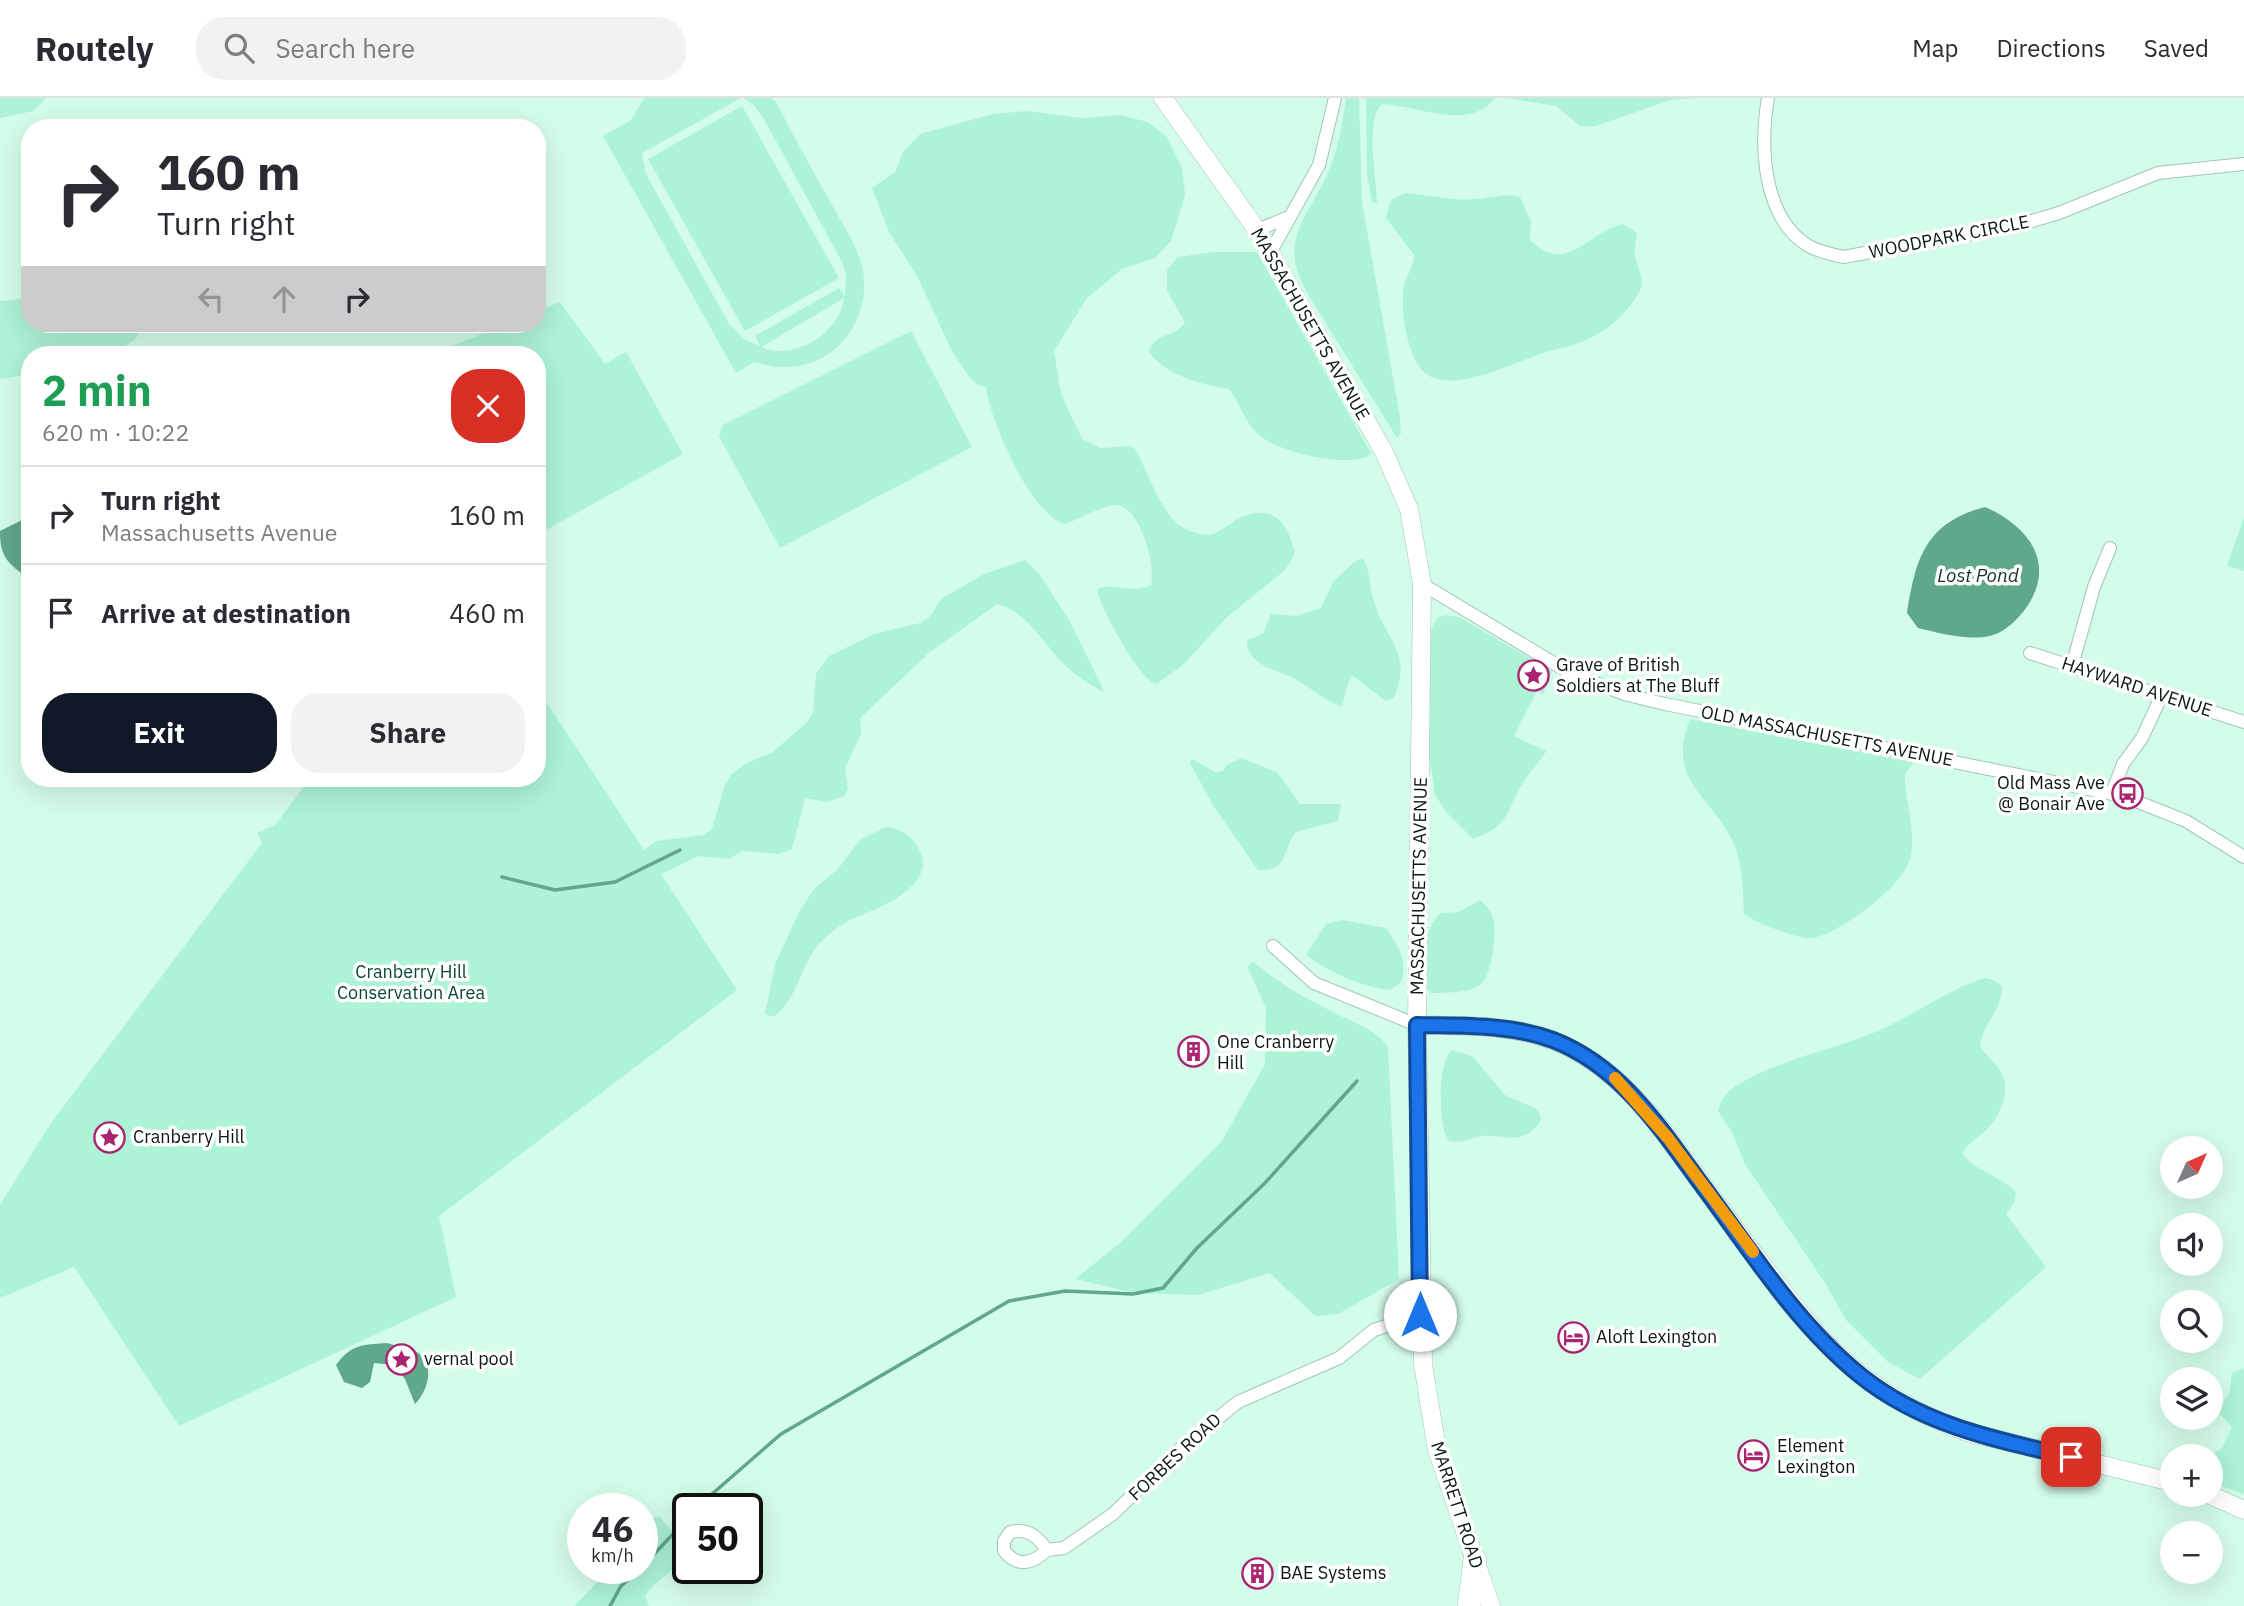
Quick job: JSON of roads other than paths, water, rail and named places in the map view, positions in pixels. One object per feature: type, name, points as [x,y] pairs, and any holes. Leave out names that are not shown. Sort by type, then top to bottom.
[{"type":"highway","points":[[1469,1606],[1475,1560]]},
{"type":"main road","name":"MASSACHUSETTS AVENUE","points":[[1163,98],[1257,230],[1392,468],[1409,509],[1422,584],[1417,1025]]},
{"type":"main road","name":"MARRETT ROAD","points":[[1417,1025],[1420,1315],[1426,1388],[1437,1450],[1491,1606]]},
{"type":"main road","points":[[1417,1025],[1495,1027],[1538,1035],[1572,1049],[1612,1075],[1668,1138],[1818,1335],[1839,1357],[1887,1395],[1937,1421],[1967,1432],[2160,1479]]},
{"type":"main road","points":[[2223,1501],[2244,1510]]},
{"type":"street","points":[[1270,253],[1320,165],[1335,98]]},
{"type":"street","name":"WOODPARK CIRCLE","points":[[1768,98],[1764,139],[1779,214],[1805,244],[1821,252],[1843,257],[2015,226],[2059,213],[2158,173],[2244,164]]},
{"type":"street","points":[[1257,230],[1289,217]]},
{"type":"street","points":[[2072,666],[2094,587],[2110,548]]},
{"type":"street","name":"OLD MASSACHUSETTS AVENUE","points":[[1422,584],[1560,668],[1624,694],[2112,793],[2186,821],[2244,857]]},
{"type":"street","name":"HAYWARD AVENUE","points":[[2030,653],[2244,722]]},
{"type":"street","points":[[2112,793],[2123,764],[2142,738],[2162,695]]},
{"type":"street","points":[[1273,946],[1314,983],[1417,1025]]},
{"type":"street","name":"FORBES ROAD","points":[[1047,1550],[1063,1548],[1114,1514],[1181,1448],[1238,1402],[1339,1358],[1374,1330],[1420,1315]]},
{"type":"water","name":"Lost Pond","points":[[1985,507],[2014,525],[2034,548],[2039,576],[2035,592],[2026,608],[2007,628],[1998,633],[1975,638],[1918,628],[1907,613],[1915,575],[1927,545],[1936,533],[1949,523]]},
{"type":"water","points":[[21,520],[21,573],[4,555],[0,531]]},
{"type":"water","points":[[387,1343],[409,1348],[426,1362],[427,1384],[415,1404],[405,1379],[394,1365],[374,1363],[370,1382],[362,1388],[344,1382],[336,1365],[352,1349]]},
{"type":"waterway","points":[[502,877],[555,890],[615,882],[680,850]]},
{"type":"waterway","points":[[713,1493],[781,1434],[1009,1301],[1065,1291],[1133,1294],[1163,1288],[1197,1248],[1265,1183],[1357,1081]]},
{"type":"waterway","points":[[658,1550],[672,1535]]},
{"type":"waterway","points":[[610,1606],[623,1584]]},
{"type":"place","name":"Grave of British Soldiers at The Bluff","points":[[1533,675]]},
{"type":"place","name":"Old Mass Ave @ Bonair Ave","points":[[2128,793]]},
{"type":"place","name":"One Cranberry Hill","points":[[1194,1052]]},
{"type":"place","name":"Cranberry Hill","points":[[110,1137]]},
{"type":"place","name":"Aloft Lexington","points":[[1573,1337]]},
{"type":"place","name":"vernal pool","points":[[401,1359]]},
{"type":"place","name":"Element Lexington","points":[[1754,1456]]},
{"type":"place","name":"BAE Systems","points":[[1257,1573]]},
{"type":"park label","name":"Cranberry Hill Conservation Area","points":[[411,982]]}]
